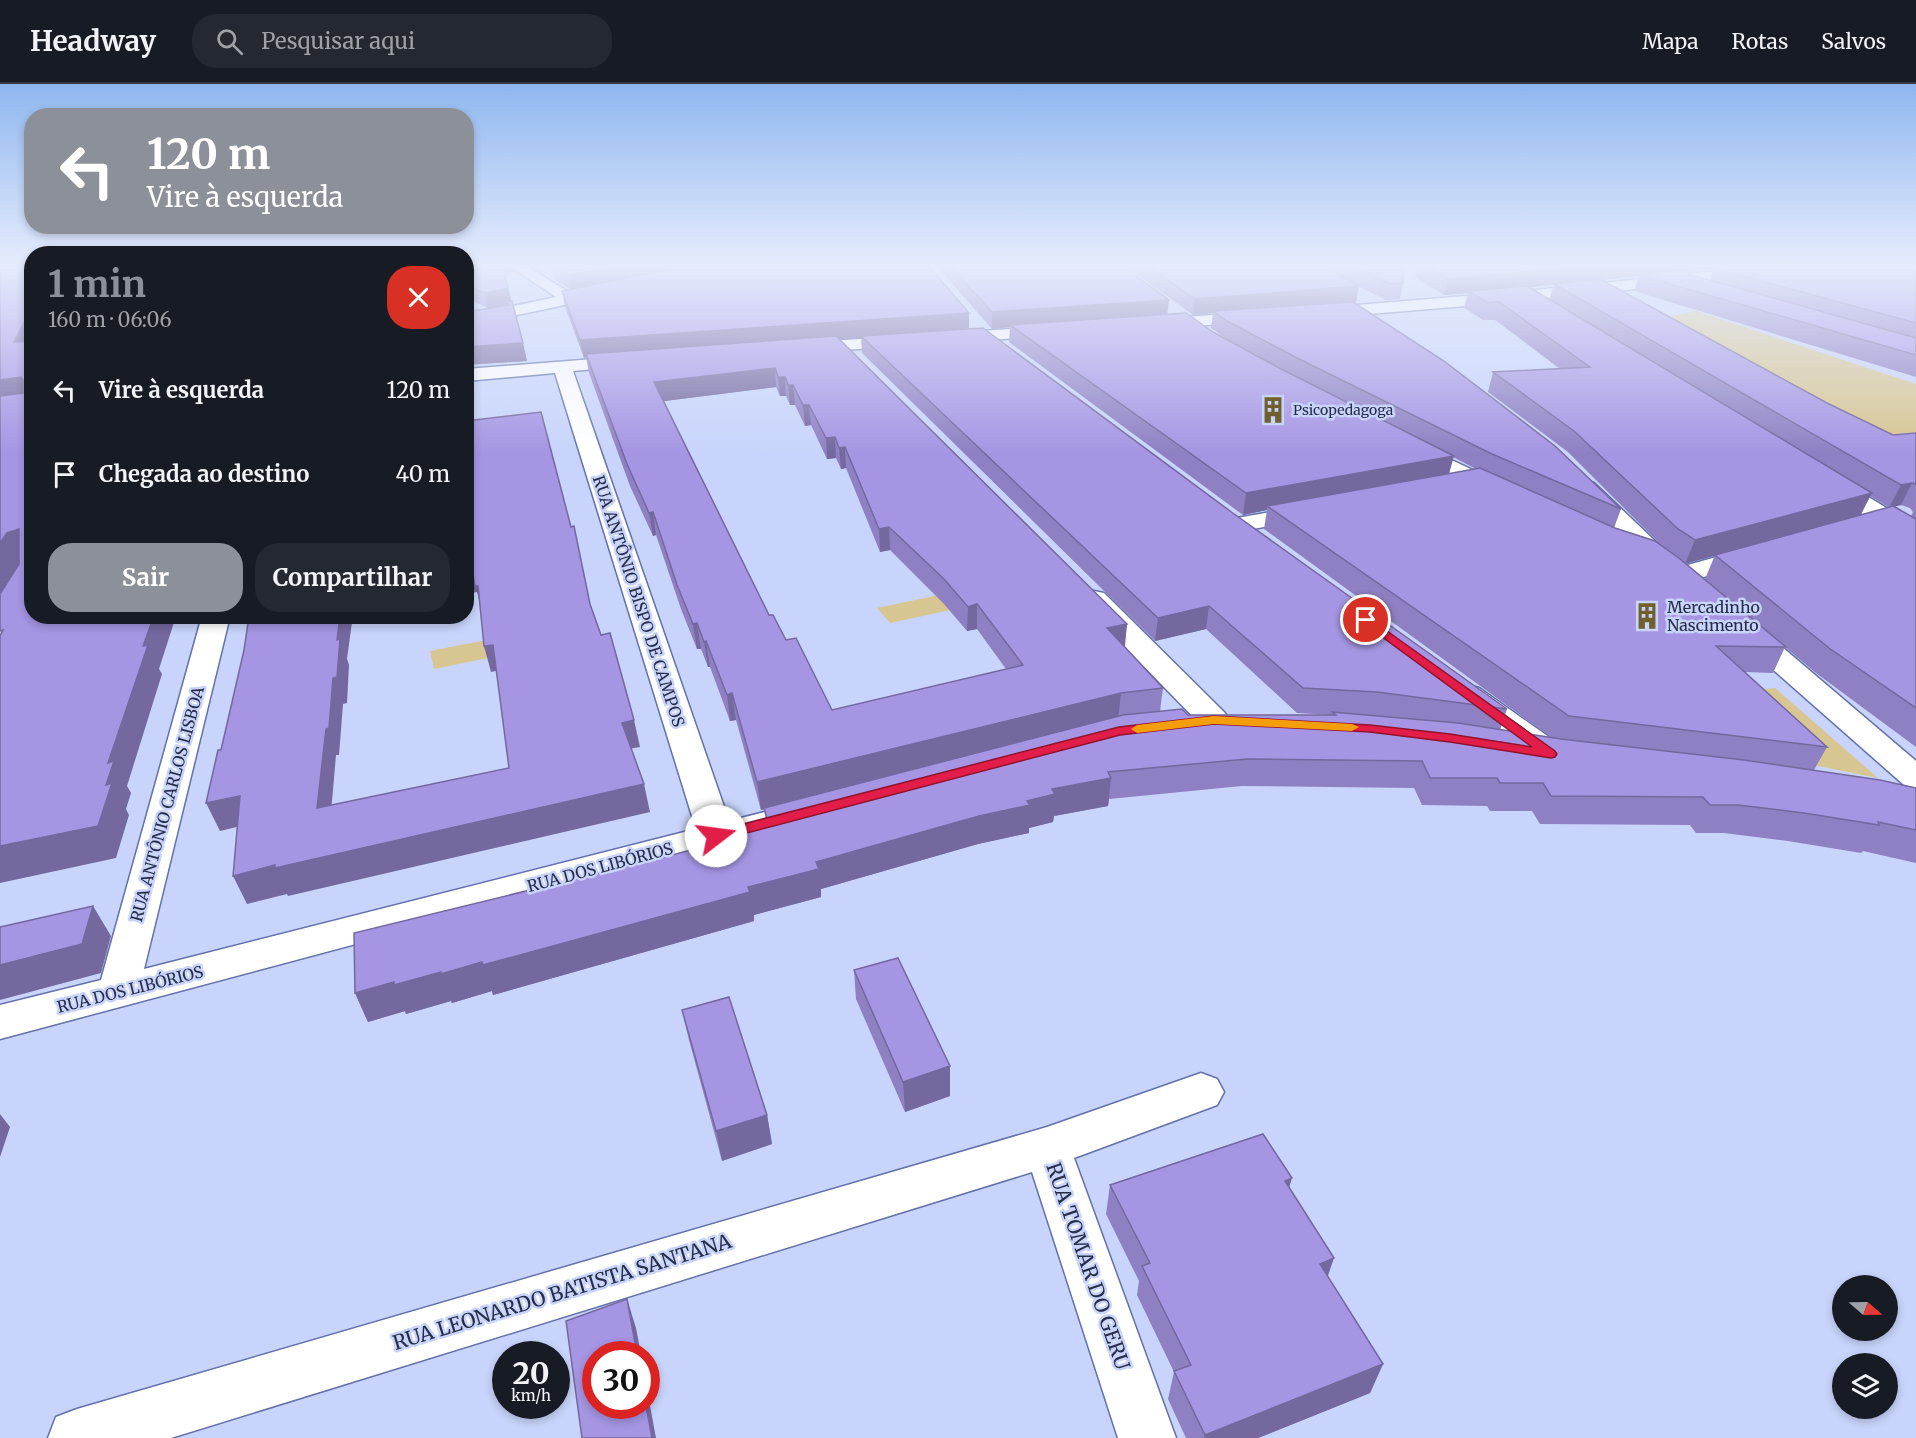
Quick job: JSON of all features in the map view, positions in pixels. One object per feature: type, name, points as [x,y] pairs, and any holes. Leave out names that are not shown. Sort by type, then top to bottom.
[{"type":"street","points":[[783,350],[841,345],[977,327]]},
{"type":"street","points":[[978,327],[1014,357]]},
{"type":"street","points":[[984,327],[1068,330]]},
{"type":"street","points":[[1195,327],[1210,338]]},
{"type":"street","points":[[1389,327],[1393,332]]},
{"type":"street","points":[[841,345],[866,370]]},
{"type":"street","points":[[474,374],[643,360]]},
{"type":"street","name":"RUA ANTÔNIO BISPO DE CAMPOS","points":[[562,367],[716,836]]},
{"type":"street","points":[[1393,438],[1521,501]]},
{"type":"street","points":[[1566,468],[1658,559],[1690,583],[1772,550]]},
{"type":"street","points":[[1806,469],[1916,537]]},
{"type":"street","points":[[1443,487],[1477,481]]},
{"type":"street","points":[[1266,546],[1228,518],[1329,508]]},
{"type":"street","points":[[1852,527],[1916,511]]},
{"type":"street","points":[[1616,544],[1658,559]]},
{"type":"street","points":[[1081,586],[1230,720],[1178,724]]},
{"type":"street","points":[[1726,614],[1908,794]]},
{"type":"street","name":"RUA ANTÔNIO CARLOS LISBOA","points":[[118,992],[214,624]]},
{"type":"street","points":[[1446,678],[1551,754]]},
{"type":"street","points":[[1483,743],[1585,758]]},
{"type":"street","name":"RUA DOS LIBÓRIOS","points":[[0,1022],[843,803]]},
{"type":"street","name":"RUA TOMAR DO GERU","points":[[1147,1438],[1047,1147],[1201,1092]]},
{"type":"street","name":"RUA LEONARDO BATISTA SANTANA","points":[[77,1438],[1047,1147]]},
{"type":"shaded area","points":[[1680,327],[1745,327],[1916,384],[1916,432],[1877,437]]},
{"type":"shaded area","points":[[1011,580],[1025,594],[890,623],[877,608]]},
{"type":"shaded area","points":[[590,620],[596,636],[434,669],[430,651]]},
{"type":"shaded area","points":[[1775,688],[1878,778],[1813,765],[1732,692]]},
{"type":"building","points":[[0,327],[22,327],[14,342],[24,341],[24,624],[151,624],[143,646],[148,645],[108,763],[114,761],[106,785],[112,783],[98,826],[0,846],[0,636],[3,630],[0,631],[0,594],[19,564],[19,529],[7,533],[0,543],[0,396],[23,393],[23,380],[21,377],[0,380]]},
{"type":"building","points":[[474,327],[519,327],[523,343],[474,346]]},
{"type":"building","points":[[575,327],[765,327],[580,340]]},
{"type":"building","points":[[1013,327],[1206,327],[1283,370],[1454,456],[1246,493]]},
{"type":"building","points":[[1239,327],[1392,327],[1444,361],[1555,446],[1621,509],[1492,454]]},
{"type":"building","points":[[1534,327],[1596,327],[1872,493],[1695,540],[1678,529],[1574,431],[1493,372],[1590,367]]},
{"type":"building","points":[[1629,327],[1688,327],[1827,403],[1893,435],[1916,433],[1916,484],[1901,485]]},
{"type":"building","points":[[1820,327],[1877,327],[1916,338],[1916,355]]},
{"type":"building","points":[[983,328],[1230,511],[1507,709],[1377,692],[1303,688],[1209,606],[1158,618],[861,336]]},
{"type":"building","points":[[836,336],[1127,624],[1107,628],[1163,688],[1121,693],[757,782],[732,693],[727,695],[706,641],[704,642],[697,623],[693,624],[677,585],[653,512],[649,513],[627,464],[586,354]],"holes":[[[775,368],[778,377],[785,377],[788,385],[793,385],[803,405],[809,405],[826,438],[835,437],[839,448],[845,447],[879,529],[889,527],[944,579],[968,607],[977,604],[1023,665],[832,710],[796,638],[786,640],[773,615],[769,615],[654,382]]]},
{"type":"building","points":[[541,412],[571,527],[574,526],[590,604],[601,635],[610,633],[634,720],[622,723],[644,784],[233,876],[240,796],[206,803],[218,750],[221,750],[248,624],[339,624],[337,677],[333,678],[329,728],[326,729],[317,808],[509,768],[493,645],[484,646],[478,586],[475,586],[474,580],[474,420]]},
{"type":"building","points":[[1480,468],[1615,528],[1655,541],[1680,559],[1786,647],[1716,646],[1827,747],[1569,716],[1267,506]]},
{"type":"building","points":[[1893,506],[1916,519],[1916,708],[1829,648],[1715,555]]},
{"type":"building","points":[[1182,709],[1188,715],[1336,715],[1332,712],[1458,723],[1561,739],[1744,760],[1880,780],[1916,788],[1916,830],[1878,822],[1879,825],[1804,813],[1738,805],[1710,805],[1703,797],[1551,796],[1543,783],[1500,783],[1497,778],[1430,778],[1422,761],[1247,759],[1108,772],[1111,778],[1052,789],[1055,794],[1027,801],[1030,805],[979,816],[816,862],[819,869],[748,887],[750,892],[483,965],[482,962],[441,974],[441,972],[394,985],[394,982],[355,993],[354,933],[743,836],[741,832],[769,825],[764,808],[1123,715]]},
{"type":"building","points":[[93,906],[82,944],[0,965],[0,927]]},
{"type":"building","points":[[898,958],[950,1066],[903,1082],[854,970]]},
{"type":"building","points":[[729,997],[767,1115],[716,1131],[682,1010]]},
{"type":"building","points":[[1263,1134],[1292,1178],[1285,1181],[1334,1258],[1320,1264],[1383,1364],[1205,1435],[1174,1371],[1191,1365],[1142,1266],[1150,1263],[1110,1185]]},
{"type":"building","points":[[627,1299],[635,1341],[582,1341],[582,1419],[648,1419],[652,1438],[582,1438],[566,1321]]},
{"type":"slow traffic","points":[[1137,729],[1214,720],[1352,727]]},
{"type":"place","name":"Psicopedagoga","points":[[1273,410]]},
{"type":"place","name":"Mercadinho Nascimento","points":[[1647,616]]},
{"type":"route","points":[[716,836],[1119,731],[1214,720],[1370,729],[1450,738],[1551,754],[1366,620]]}]
